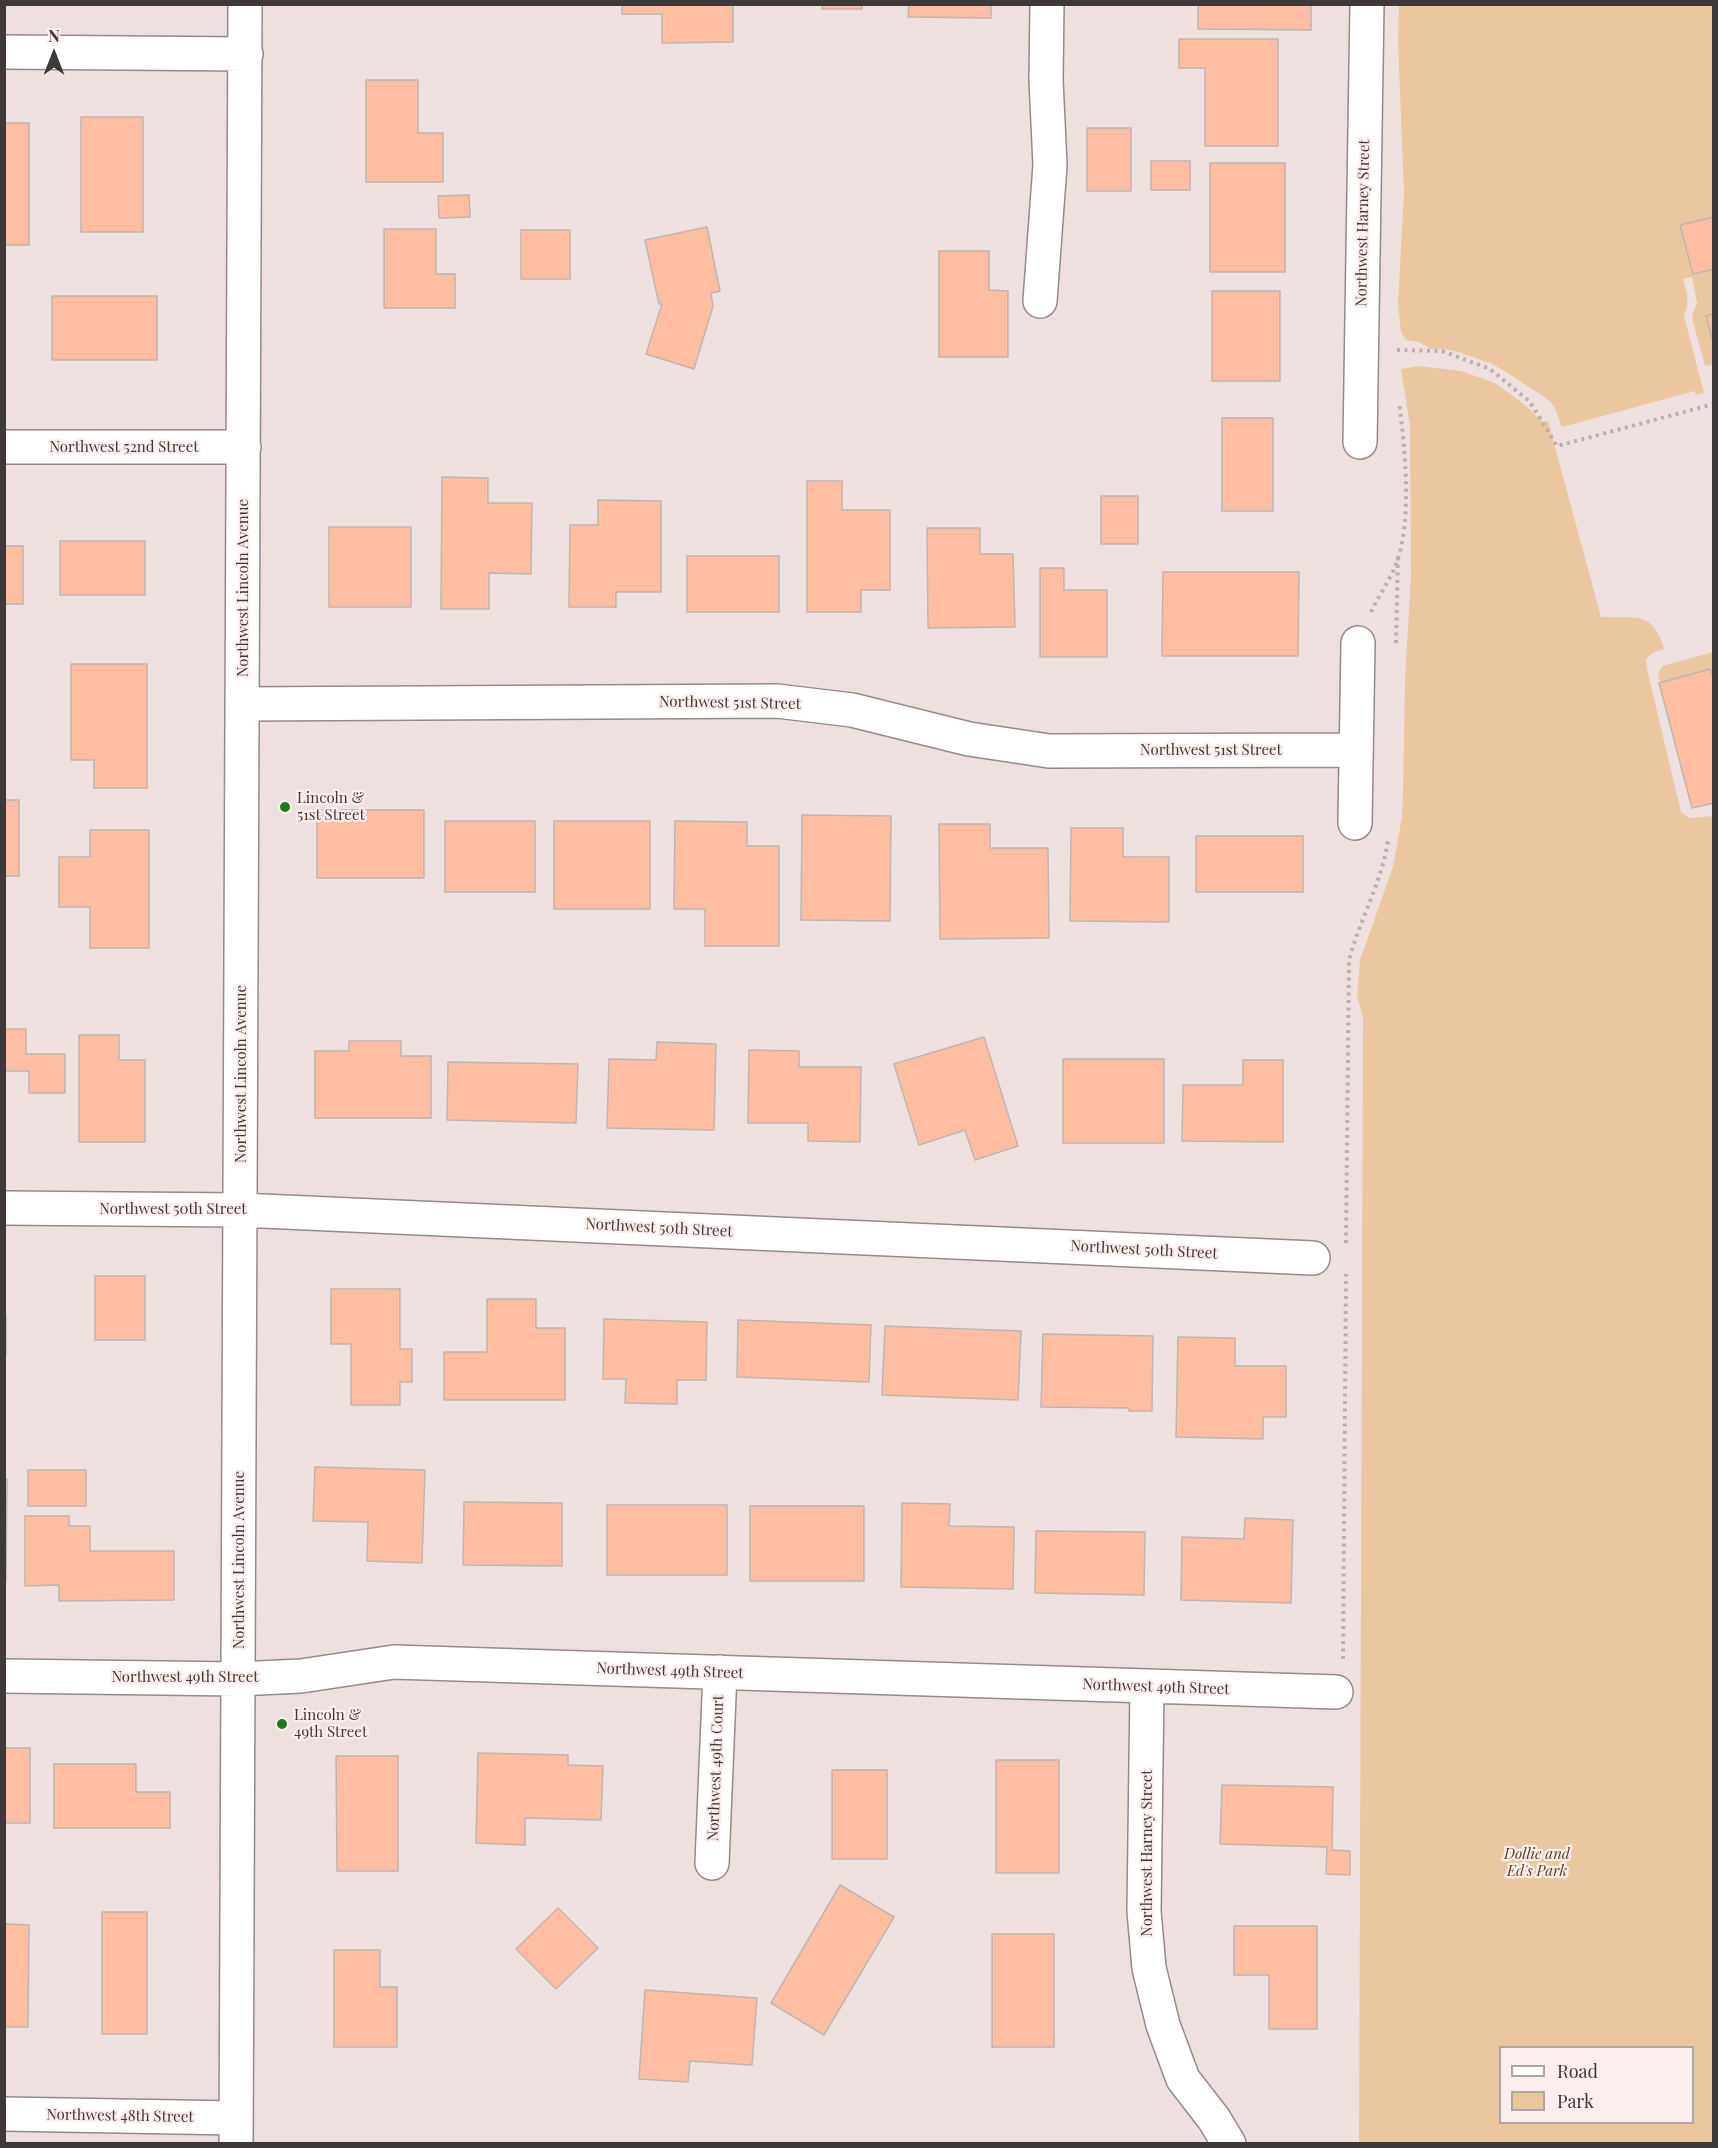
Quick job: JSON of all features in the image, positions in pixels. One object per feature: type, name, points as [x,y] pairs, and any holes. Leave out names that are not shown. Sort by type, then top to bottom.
[{"type":"street","name":"Northwest Lincoln Avenue","points":[[236,2131],[245,4]]},
{"type":"street","points":[[1040,301],[1050,165],[1046,80],[1047,4]]},
{"type":"street","name":"Northwest Harney Street","points":[[1360,442],[1367,4]]},
{"type":"street","points":[[4,52],[246,54]]},
{"type":"street","name":"Northwest 52nd Street","points":[[4,447],[244,447]]},
{"type":"street","points":[[1355,823],[1358,643]]},
{"type":"street","name":"Northwest 51st Street","points":[[243,704],[777,701],[852,710],[969,739],[1049,751],[1356,750]]},
{"type":"street","name":"Northwest 50th Street","points":[[4,1208],[240,1210],[1313,1258]]},
{"type":"street","name":"Northwest 49th Street","points":[[4,1676],[238,1679],[301,1676],[394,1662],[1336,1692]]},
{"type":"street","name":"Northwest 49th Court","points":[[712,1863],[720,1672]]},
{"type":"street","name":"Northwest Harney Street","points":[[1147,1687],[1144,1911],[1149,1968],[1163,2025],[1183,2079],[1214,2119],[1229,2144]]},
{"type":"street","name":"Northwest 48th Street","points":[[4,2114],[236,2131]]},
{"type":"path","points":[[1361,352],[1391,349],[1442,351],[1490,369],[1530,402],[1557,446],[1713,404]]},
{"type":"path","points":[[1376,601],[1395,568],[1402,544],[1405,470],[1399,399]]},
{"type":"path","points":[[1396,649],[1398,555]]},
{"type":"path","points":[[1346,1249],[1350,960],[1355,939],[1385,860],[1388,837]]},
{"type":"path","points":[[1345,1651],[1346,1269]]},
{"type":"green space","points":[[1399,5],[1713,5],[1714,314],[1706,316],[1713,346],[1713,364],[1705,366],[1693,322],[1692,316],[1697,303],[1692,277],[1683,279],[1687,293],[1684,316],[1704,393],[1696,395],[1695,391],[1562,427],[1554,406],[1546,398],[1490,363],[1458,352],[1431,349],[1419,342],[1406,340],[1401,332],[1398,304],[1404,192],[1398,42]]},
{"type":"green space","name":"Dollie and Ed's Park","points":[[1418,366],[1461,371],[1495,383],[1525,405],[1543,422],[1548,421],[1601,617],[1633,617],[1648,622],[1654,627],[1664,649],[1654,652],[1646,659],[1647,669],[1681,812],[1689,818],[1713,816],[1713,2143],[1359,2143],[1363,1017],[1357,996],[1360,960],[1393,867],[1402,817],[1405,679],[1411,575],[1410,426],[1401,369]]},
{"type":"green space","points":[[1713,652],[1713,678],[1710,669],[1660,682],[1658,674],[1662,666]]},
{"type":"building","points":[[622,4],[733,4],[733,42],[662,43],[662,14],[622,14]]},
{"type":"building","points":[[822,4],[862,4],[862,9],[822,9]]},
{"type":"building","points":[[909,4],[991,4],[991,18],[908,17]]},
{"type":"building","points":[[1198,4],[1311,4],[1311,30],[1198,29]]},
{"type":"building","points":[[1179,39],[1278,39],[1278,146],[1205,146],[1205,68],[1179,68]]},
{"type":"building","points":[[366,80],[418,80],[418,133],[443,133],[443,182],[366,182]]},
{"type":"building","points":[[81,117],[143,117],[143,232],[81,232]]},
{"type":"building","points":[[4,123],[29,123],[29,245],[4,245]]},
{"type":"building","points":[[1087,128],[1131,128],[1131,191],[1087,191]]},
{"type":"building","points":[[1151,161],[1190,161],[1190,190],[1151,190]]},
{"type":"building","points":[[1210,163],[1285,163],[1285,272],[1210,272]]},
{"type":"building","points":[[469,195],[470,217],[439,218],[438,196]]},
{"type":"building","points":[[1714,217],[1714,269],[1693,274],[1680,225]]},
{"type":"building","points":[[707,227],[720,291],[711,293],[713,306],[694,369],[646,354],[662,304],[659,304],[645,240]]},
{"type":"building","points":[[384,229],[436,229],[436,274],[455,274],[455,308],[384,308]]},
{"type":"building","points":[[521,230],[570,230],[570,279],[521,279]]},
{"type":"building","points":[[939,251],[989,251],[989,290],[1008,291],[1008,357],[939,357]]},
{"type":"building","points":[[1212,291],[1280,291],[1280,381],[1212,381]]},
{"type":"building","points":[[52,296],[157,296],[157,360],[52,360]]},
{"type":"building","points":[[1714,314],[1714,346],[1706,316]]},
{"type":"building","points":[[1222,418],[1273,418],[1273,511],[1222,511]]},
{"type":"building","points":[[442,477],[488,478],[488,503],[532,503],[531,574],[489,573],[489,609],[441,609]]},
{"type":"building","points":[[807,481],[842,481],[842,510],[890,510],[890,590],[861,590],[861,612],[807,612]]},
{"type":"building","points":[[1101,496],[1138,496],[1138,544],[1101,544]]},
{"type":"building","points":[[598,500],[661,501],[661,592],[616,592],[616,607],[569,607],[570,525],[598,525]]},
{"type":"building","points":[[329,527],[411,527],[411,607],[329,607]]},
{"type":"building","points":[[927,528],[980,528],[980,554],[1013,554],[1015,627],[928,628]]},
{"type":"building","points":[[60,541],[145,541],[145,595],[60,595]]},
{"type":"building","points":[[4,546],[23,546],[23,604],[4,604]]},
{"type":"building","points":[[687,556],[779,556],[779,612],[687,612]]},
{"type":"building","points":[[1040,568],[1064,568],[1064,590],[1107,590],[1107,657],[1040,657]]},
{"type":"building","points":[[1163,572],[1299,572],[1298,656],[1162,656]]},
{"type":"building","points":[[71,664],[147,664],[147,788],[94,788],[94,760],[71,760]]},
{"type":"building","points":[[1710,669],[1714,678],[1714,803],[1692,808],[1659,683]]},
{"type":"building","points":[[4,800],[19,800],[19,876],[4,876]]},
{"type":"building","points":[[317,810],[424,810],[424,878],[317,878]]},
{"type":"building","points":[[802,815],[891,816],[890,921],[801,920]]},
{"type":"building","points":[[445,821],[535,821],[535,892],[445,892]]},
{"type":"building","points":[[554,821],[650,821],[650,909],[554,909]]},
{"type":"building","points":[[675,821],[747,822],[747,846],[779,846],[779,946],[705,946],[705,909],[674,909]]},
{"type":"building","points":[[939,824],[990,824],[990,848],[1048,848],[1049,938],[940,939]]},
{"type":"building","points":[[1071,828],[1123,828],[1123,857],[1169,857],[1169,922],[1070,921]]},
{"type":"building","points":[[90,830],[149,830],[149,948],[90,948],[90,907],[59,907],[59,857],[90,857]]},
{"type":"building","points":[[1196,836],[1303,836],[1303,892],[1196,892]]},
{"type":"building","points":[[4,1029],[26,1029],[26,1054],[65,1054],[65,1093],[29,1093],[29,1071],[4,1071]]},
{"type":"building","points":[[79,1035],[119,1035],[119,1060],[145,1060],[145,1142],[79,1142]]},
{"type":"building","points":[[984,1037],[1018,1146],[975,1160],[965,1130],[919,1145],[894,1064]]},
{"type":"building","points":[[349,1041],[401,1041],[401,1056],[431,1056],[431,1118],[315,1118],[315,1051],[349,1051]]},
{"type":"building","points":[[657,1042],[716,1044],[714,1130],[607,1128],[609,1059],[656,1060]]},
{"type":"building","points":[[749,1050],[799,1051],[799,1067],[861,1067],[860,1142],[808,1141],[808,1123],[748,1123]]},
{"type":"building","points":[[1063,1059],[1164,1059],[1164,1143],[1063,1143]]},
{"type":"building","points":[[1243,1060],[1283,1060],[1283,1142],[1182,1141],[1183,1085],[1243,1085]]},
{"type":"building","points":[[448,1062],[578,1064],[576,1123],[447,1120]]},
{"type":"building","points":[[95,1276],[145,1276],[145,1340],[95,1340]]},
{"type":"building","points":[[331,1289],[400,1289],[400,1349],[412,1349],[412,1382],[400,1382],[400,1405],[351,1405],[351,1344],[331,1344]]},
{"type":"building","points":[[487,1299],[536,1299],[536,1328],[565,1328],[565,1400],[444,1400],[444,1352],[487,1352]]},
{"type":"building","points":[[4,1314],[6,1314],[6,1355],[4,1355]]},
{"type":"building","points":[[604,1319],[707,1322],[706,1380],[677,1380],[677,1404],[625,1403],[626,1379],[603,1379]]},
{"type":"building","points":[[738,1320],[871,1325],[869,1382],[737,1377]]},
{"type":"building","points":[[885,1326],[1021,1331],[1018,1400],[882,1395]]},
{"type":"building","points":[[1043,1334],[1153,1336],[1152,1411],[1129,1411],[1129,1408],[1041,1407]]},
{"type":"building","points":[[1178,1337],[1235,1338],[1235,1366],[1286,1366],[1286,1417],[1263,1417],[1263,1439],[1176,1437]]},
{"type":"building","points":[[315,1467],[425,1470],[422,1563],[367,1561],[368,1522],[313,1521]]},
{"type":"building","points":[[28,1470],[86,1470],[86,1506],[28,1506]]},
{"type":"building","points":[[4,1479],[7,1479],[6,1582],[4,1582]]},
{"type":"building","points":[[464,1502],[562,1503],[562,1566],[463,1565]]},
{"type":"building","points":[[902,1503],[950,1504],[949,1526],[1014,1527],[1013,1589],[901,1587]]},
{"type":"building","points":[[607,1505],[727,1505],[727,1575],[607,1575]]},
{"type":"building","points":[[750,1506],[864,1506],[864,1581],[750,1581]]},
{"type":"building","points":[[25,1516],[69,1516],[69,1526],[90,1526],[90,1551],[174,1551],[174,1600],[59,1601],[59,1585],[25,1586]]},
{"type":"building","points":[[1245,1518],[1293,1520],[1291,1603],[1181,1600],[1182,1537],[1244,1539]]},
{"type":"building","points":[[1036,1531],[1145,1532],[1144,1595],[1035,1593]]},
{"type":"building","points":[[4,1748],[30,1748],[30,1823],[4,1823]]},
{"type":"building","points":[[478,1753],[568,1755],[568,1765],[603,1766],[601,1820],[525,1818],[525,1845],[476,1843]]},
{"type":"building","points":[[336,1756],[398,1756],[398,1871],[337,1871]]},
{"type":"building","points":[[996,1760],[1059,1760],[1059,1873],[996,1873]]},
{"type":"building","points":[[54,1764],[136,1764],[136,1792],[170,1792],[170,1828],[54,1828]]},
{"type":"building","points":[[832,1770],[887,1770],[887,1859],[832,1859]]},
{"type":"building","points":[[1222,1785],[1333,1787],[1332,1850],[1350,1851],[1350,1875],[1326,1874],[1327,1847],[1220,1844]]},
{"type":"building","points":[[840,1885],[894,1917],[824,2035],[771,2003]]},
{"type":"building","points":[[558,1908],[598,1948],[556,1989],[516,1949]]},
{"type":"building","points":[[102,1912],[147,1912],[147,2034],[102,2034]]},
{"type":"building","points":[[4,1924],[29,1925],[28,2027],[4,2027]]},
{"type":"building","points":[[1234,1926],[1317,1926],[1317,2029],[1269,2029],[1269,1975],[1234,1975]]},
{"type":"building","points":[[992,1934],[1054,1934],[1054,2047],[992,2047]]},
{"type":"building","points":[[334,1950],[380,1950],[380,1987],[397,1987],[397,2047],[334,2047]]},
{"type":"building","points":[[645,1990],[757,1998],[752,2065],[690,2061],[688,2082],[639,2079]]},
{"type":"place","name":"Lincoln & 51st Street","points":[[285,807]]},
{"type":"place","name":"Lincoln & 49th Street","points":[[282,1724]]}]
